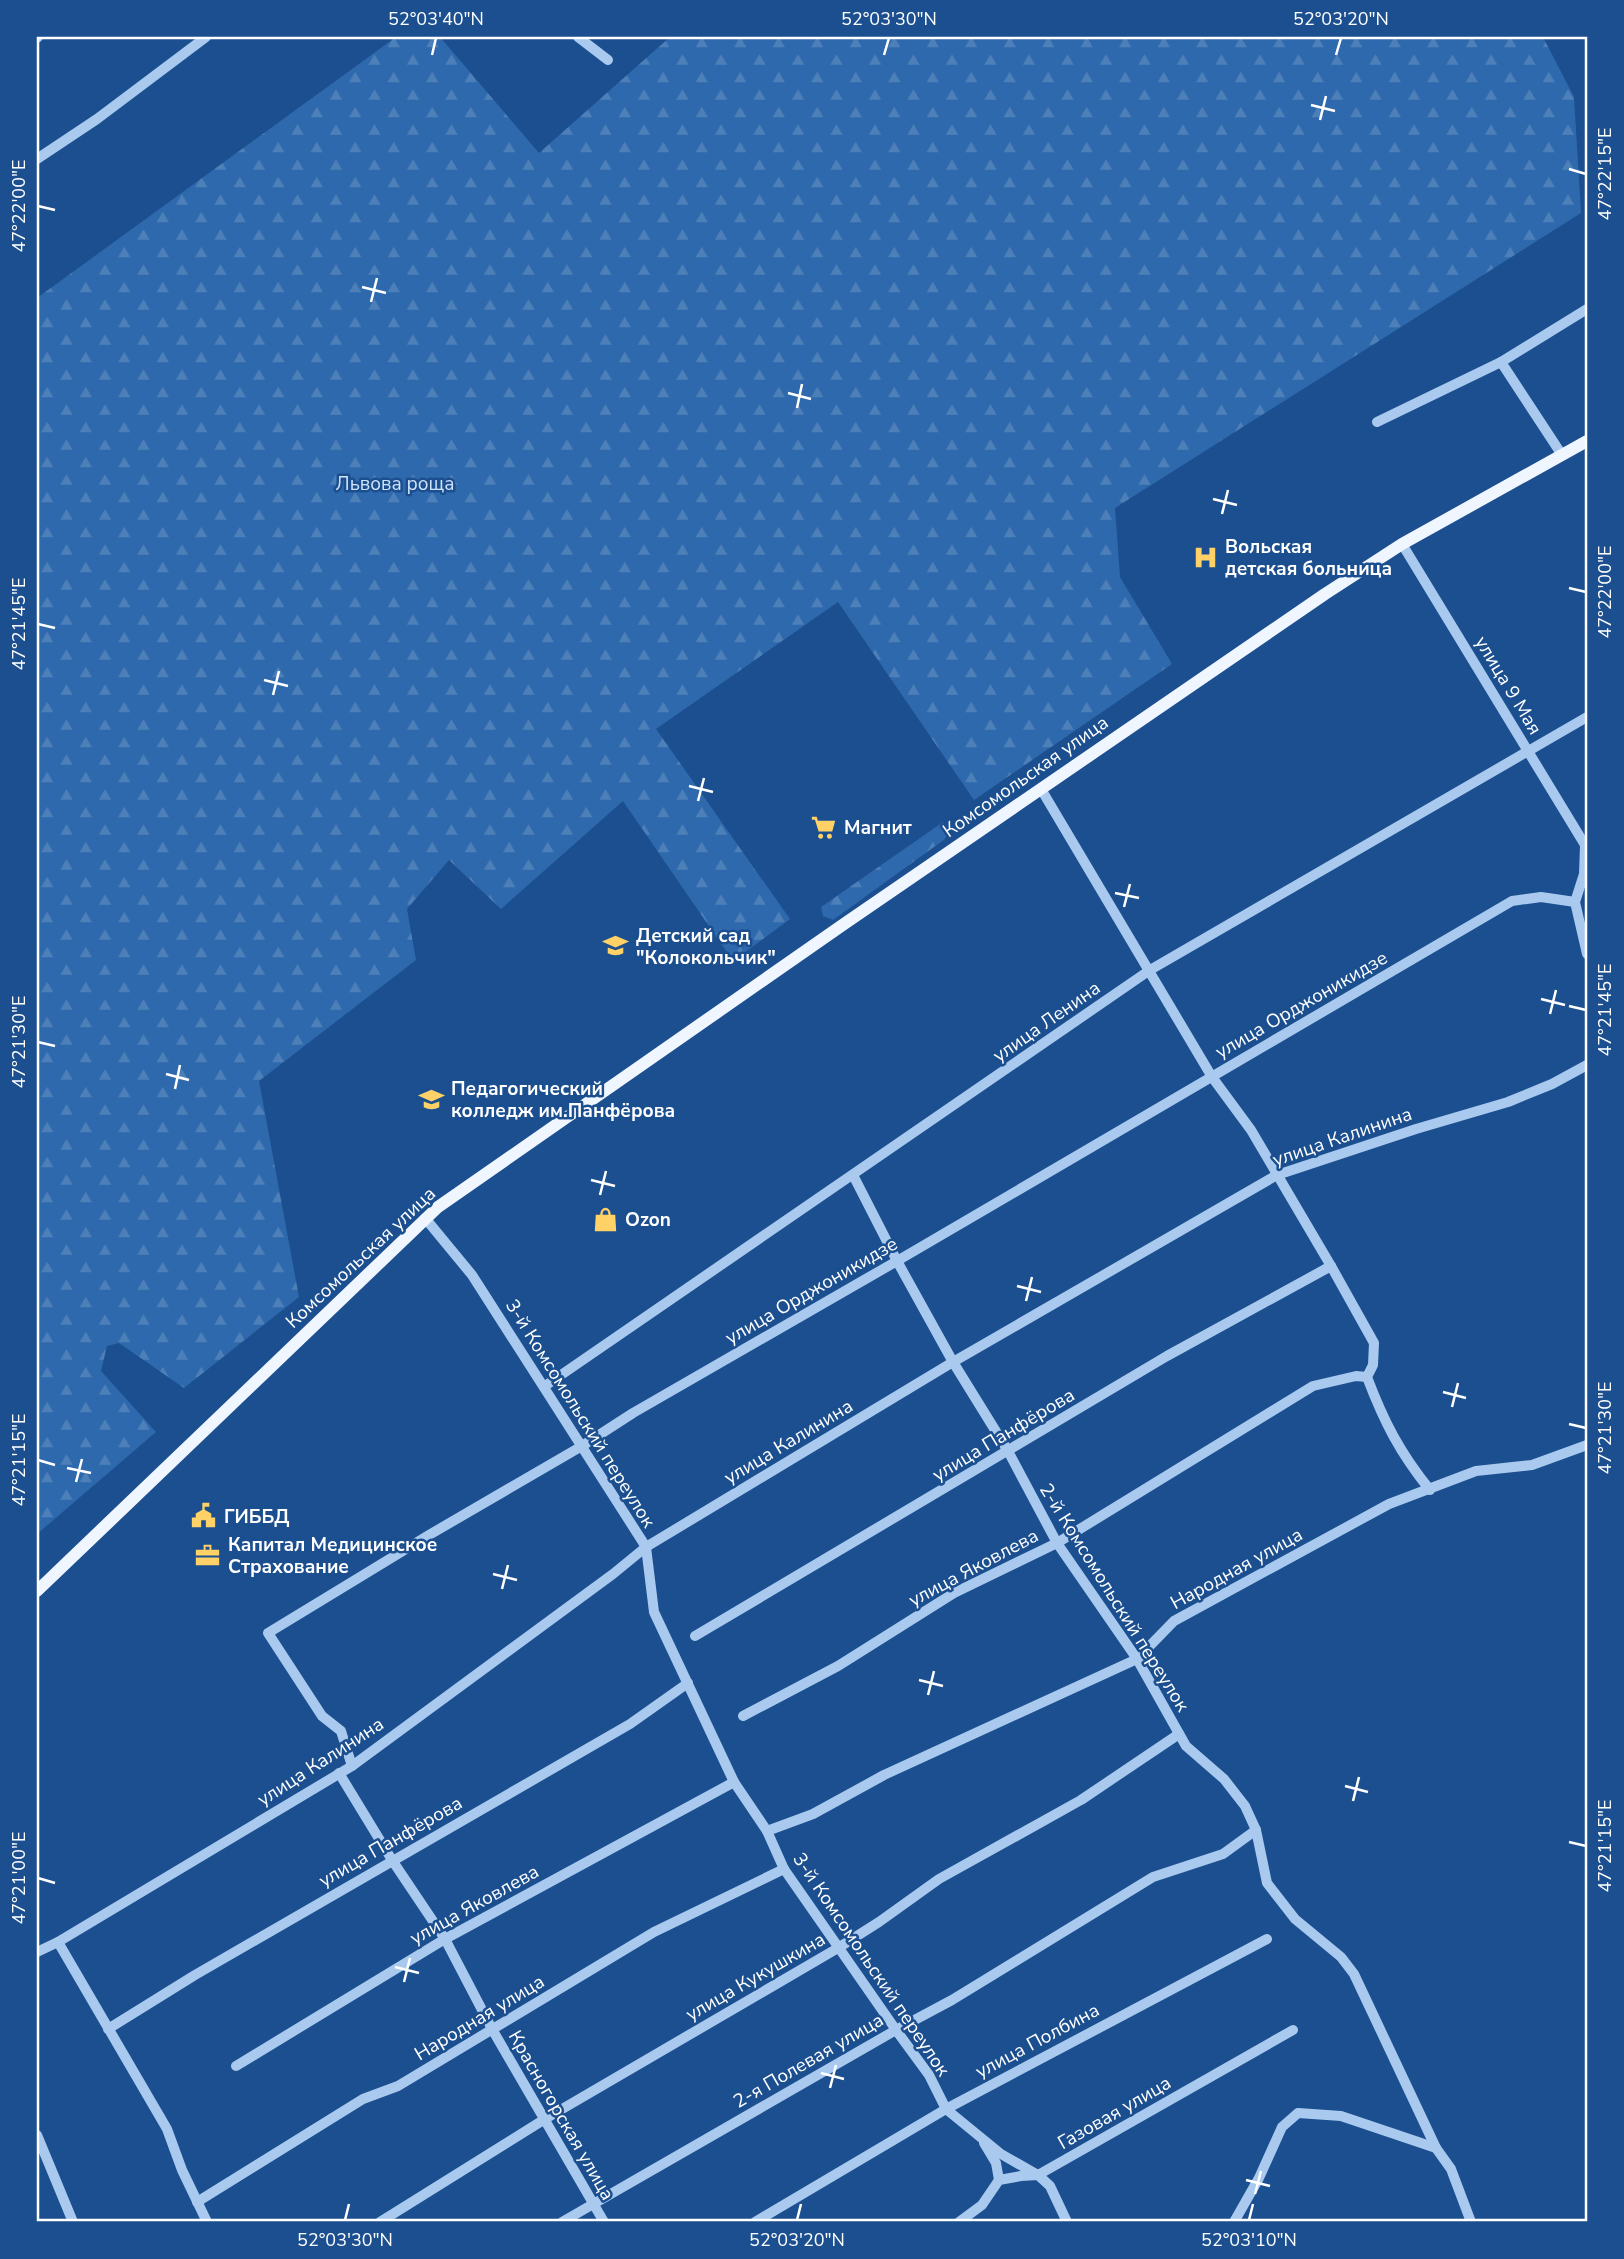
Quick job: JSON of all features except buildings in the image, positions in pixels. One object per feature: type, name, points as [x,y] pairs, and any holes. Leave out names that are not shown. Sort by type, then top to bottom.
[{"type":"main road","name":"Комсомольская улица","points":[[37,1591],[425,1218],[844,924],[1249,645],[1402,544],[1587,441]]},
{"type":"street","points":[[37,159],[97,119],[204,37]]},
{"type":"street","points":[[578,37],[608,60]]},
{"type":"street","points":[[1377,422],[1501,362],[1587,309]]},
{"type":"street","points":[[1501,362],[1562,454]]},
{"type":"street","name":"улица 9 Мая","points":[[1402,544],[1586,844]]},
{"type":"street","name":"улица Ленина","points":[[545,1387],[1150,970],[1587,717]]},
{"type":"street","points":[[1041,789],[1212,1077],[1251,1130],[1374,1343],[1373,1365],[1367,1377],[1383,1418],[1406,1461],[1430,1490]]},
{"type":"street","points":[[1586,844],[1584,874],[1575,902],[1587,954]]},
{"type":"street","name":"улица Орджоникидзе","points":[[352,1766],[341,1731],[322,1716],[268,1633],[582,1446],[632,1413],[1512,901],[1541,897],[1575,902]]},
{"type":"street","name":"улица Калинина","points":[[37,1952],[352,1766],[646,1547],[953,1362],[1277,1175],[1508,1101],[1552,1084],[1587,1065]]},
{"type":"street","name":"2-й Комсомольский переулок","points":[[853,1175],[897,1261],[953,1362],[1008,1451],[1057,1543],[1137,1659],[1186,1746],[1224,1779],[1245,1806],[1256,1830],[1268,1883],[1295,1919],[1341,1957],[1354,1974],[1436,2148],[1451,2169],[1471,2222]]},
{"type":"street","name":"3-й Комсомольский переулок","points":[[425,1218],[472,1275],[646,1547],[654,1612],[734,1782],[767,1831],[784,1868],[929,2075],[946,2109],[1001,2154],[1038,2175],[1050,2186],[1067,2222]]},
{"type":"street","name":"улица Панфёрова","points":[[695,1636],[1167,1356],[1331,1266]]},
{"type":"street","name":"улица Яковлева","points":[[743,1716],[838,1665],[954,1592],[1057,1543],[1313,1386],[1356,1376],[1367,1377]]},
{"type":"street","name":"Народная улица","points":[[767,1831],[813,1814],[884,1775],[1137,1659],[1174,1621],[1389,1504],[1476,1471],[1532,1465],[1587,1446]]},
{"type":"street","name":"улица Панфёрова","points":[[108,2029],[195,1975],[630,1724],[688,1683]]},
{"type":"street","name":"улица Кукушкина","points":[[380,2222],[545,2119],[838,1948],[939,1879],[1081,1800],[1179,1734]]},
{"type":"street","name":"Красногорская улица","points":[[339,1773],[392,1860],[446,1938],[492,2029],[604,2222]]},
{"type":"street","name":"улица Яковлева","points":[[236,2066],[446,1938],[734,1782]]},
{"type":"street","name":"2-я Полевая улица","points":[[562,2222],[895,2030],[952,2000],[1153,1877],[1223,1854],[1256,1830]]},
{"type":"street","name":"Народная улица","points":[[197,2202],[363,2099],[398,2086],[654,1932],[784,1868]]},
{"type":"street","name":"улица Полбина","points":[[755,2222],[946,2109],[1267,1939]]},
{"type":"street","points":[[58,1942],[167,2129],[182,2171],[207,2222]]},
{"type":"street","name":"Газовая улица","points":[[999,2180],[1038,2175],[1293,2030]]},
{"type":"street","points":[[1234,2222],[1259,2178],[1282,2127],[1298,2113],[1341,2116],[1436,2148]]},
{"type":"street","points":[[37,2134],[74,2222]]},
{"type":"street","points":[[960,2222],[982,2205],[999,2180],[996,2163],[981,2138]]},
{"type":"green space","name":"Львова роща","points":[[396,37],[440,37],[539,153],[670,37],[1543,37],[1574,97],[1581,213],[1115,508],[1120,577],[1172,664],[974,800],[838,602],[656,729],[790,919],[733,961],[623,801],[501,909],[449,860],[407,909],[416,960],[259,1081],[299,1297],[184,1388],[119,1343],[107,1346],[101,1371],[156,1432],[37,1534],[37,298]]},
{"type":"green space","points":[[943,822],[950,827],[945,839],[833,920],[823,916],[821,907]]},
{"type":"place","name":"Вольская детская больница","points":[[1205,557]]},
{"type":"place","name":"Магнит","points":[[824,827]]},
{"type":"place","name":"Детский сад \"Колокольчик\"","points":[[616,946]]},
{"type":"place","name":"Педагогический колледж им.Панфёрова","points":[[431,1099]]},
{"type":"place","name":"Ozon","points":[[605,1219]]},
{"type":"place","name":"ГИББД","points":[[204,1516]]},
{"type":"place","name":"Капитал Медицинское Страхование","points":[[208,1555]]}]
